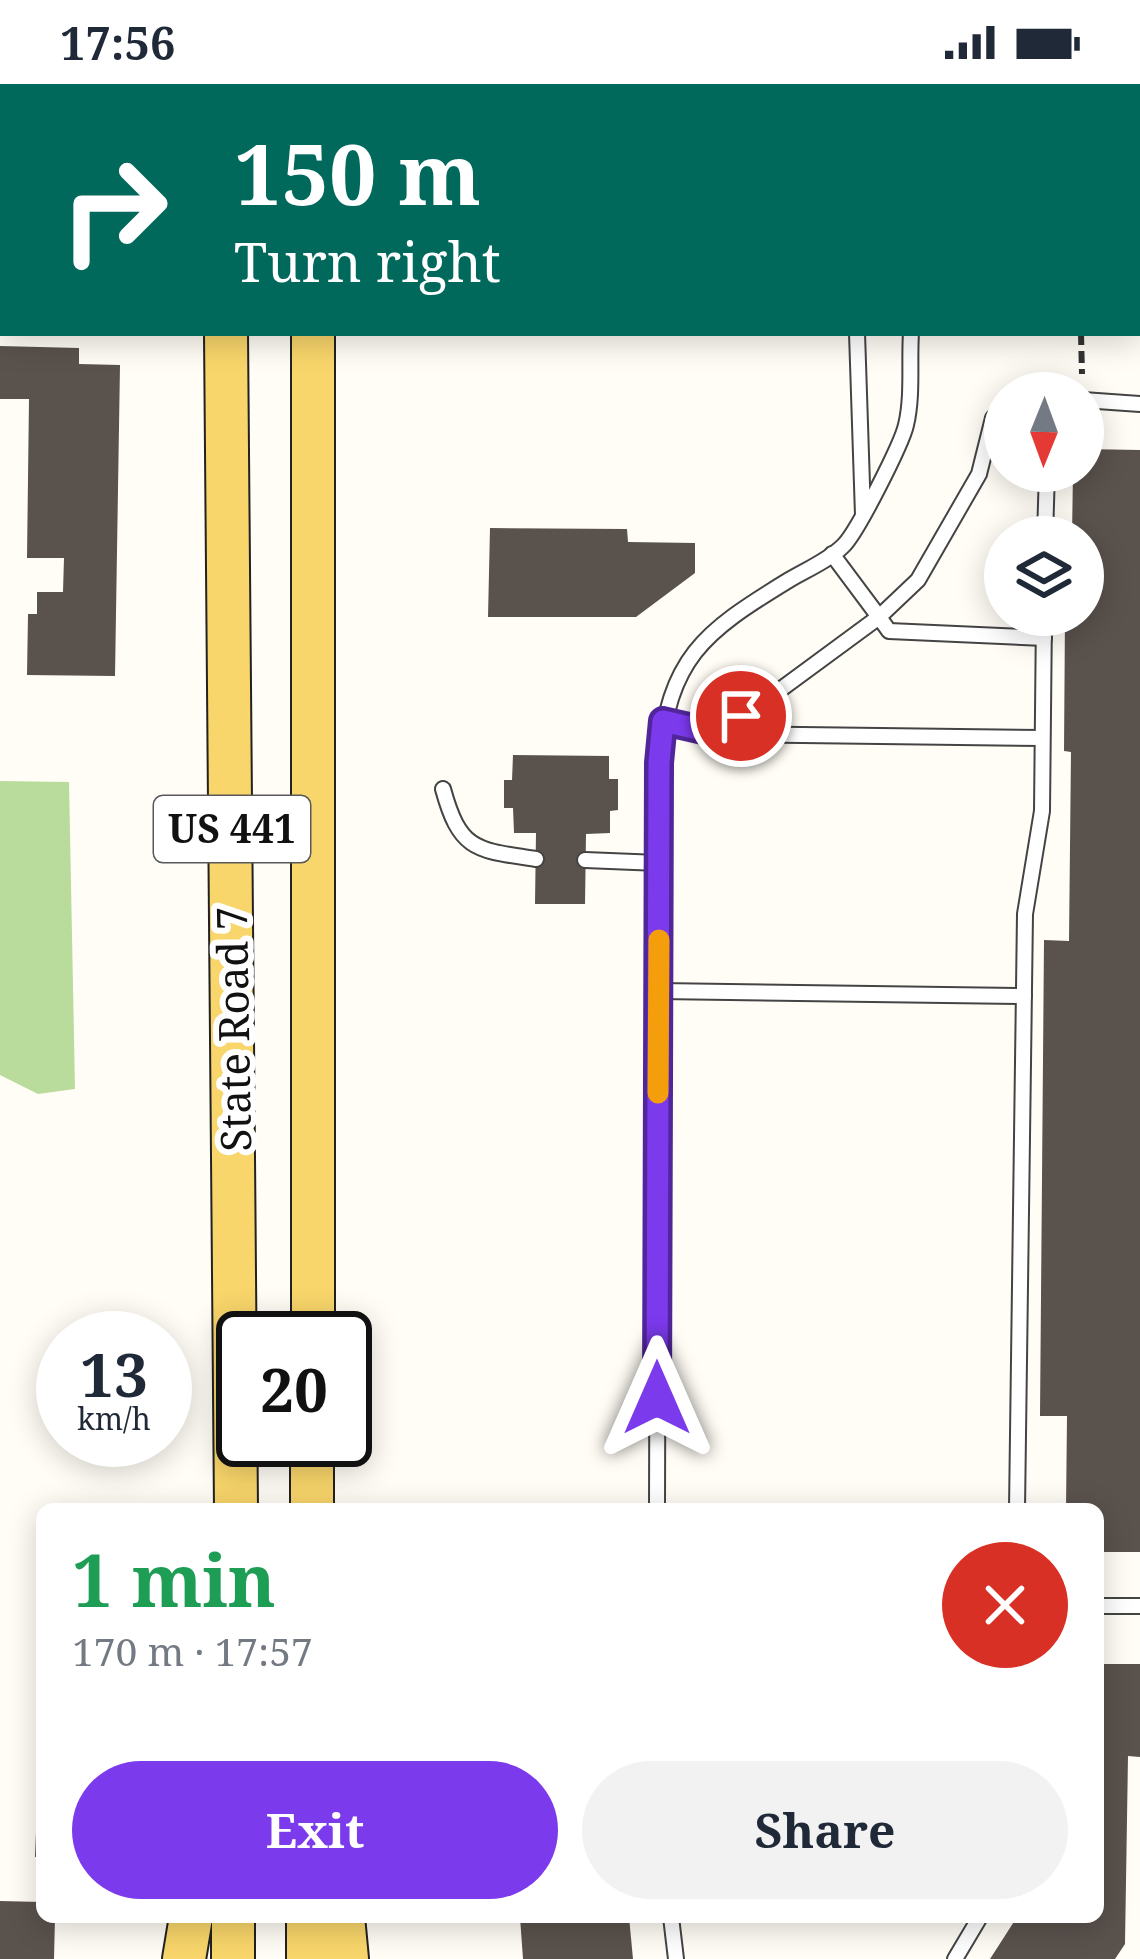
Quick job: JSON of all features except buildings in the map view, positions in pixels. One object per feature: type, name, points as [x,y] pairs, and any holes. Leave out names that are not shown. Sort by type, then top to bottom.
[{"type":"main road","name":"State Road 7","points":[[226,336],[236,1503]]},
{"type":"main road","name":"State Road 7","points":[[313,336],[313,1311]]},
{"type":"main road","points":[[311,1503],[312,1467]]},
{"type":"main road","points":[[184,1959],[189,1923]]},
{"type":"main road","points":[[233,1923],[233,1959]]},
{"type":"main road","points":[[308,1923],[308,1959]]},
{"type":"main road","points":[[344,1923],[347,1959]]},
{"type":"lane","points":[[856,336],[863,520]]},
{"type":"lane","points":[[657,1503],[663,721],[672,687],[714,629],[843,547],[863,520],[906,426],[911,336]]},
{"type":"lane","points":[[1104,401],[1140,404]]},
{"type":"lane","points":[[720,734],[879,617],[918,580],[980,474],[984,457]]},
{"type":"lane","points":[[832,554],[889,631],[1044,638],[1039,840],[1025,914],[1017,1503]]},
{"type":"lane","points":[[663,721],[720,734],[1042,738]]},
{"type":"lane","points":[[443,789],[453,826],[482,851],[536,859]]},
{"type":"lane","points":[[585,860],[659,862]]},
{"type":"lane","points":[[658,991],[1024,996]]},
{"type":"lane","points":[[1104,1606],[1140,1606]]},
{"type":"lane","points":[[672,1923],[676,1959]]},
{"type":"lane","points":[[955,1959],[976,1923]]},
{"type":"path","points":[[1081,336],[1082,372]]},
{"type":"green space","points":[[0,781],[69,782],[75,1089],[38,1094],[0,1075]]},
{"type":"slow traffic","points":[[658,1093],[659,940]]},
{"type":"route","points":[[657,1398],[659,763],[663,721],[720,734],[741,716]]}]
